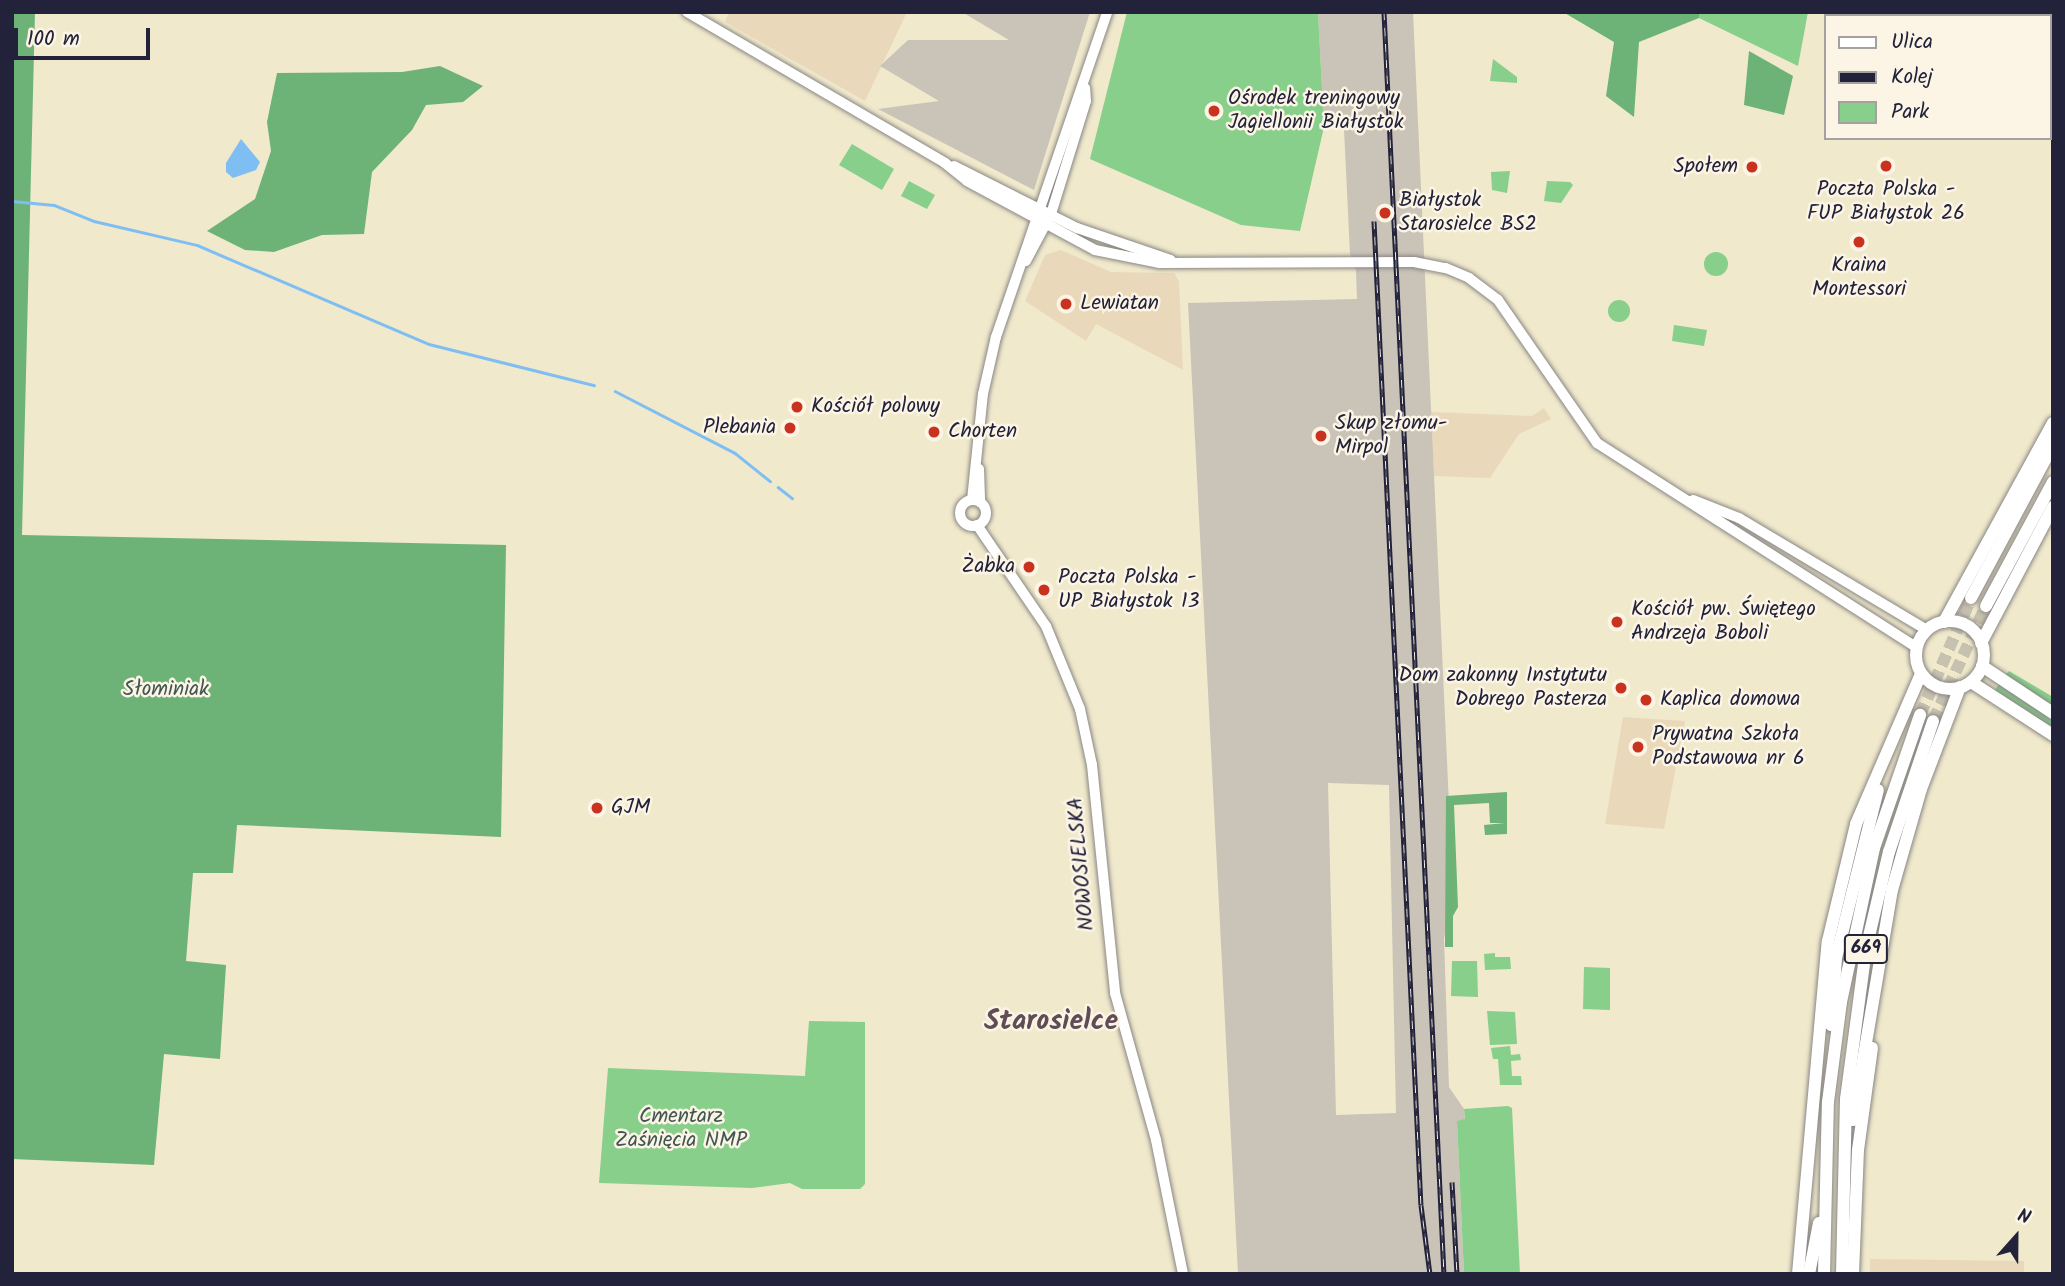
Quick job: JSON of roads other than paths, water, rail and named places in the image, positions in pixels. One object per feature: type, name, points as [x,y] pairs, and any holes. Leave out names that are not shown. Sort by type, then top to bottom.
[{"type":"main road","points":[[1798,1274],[1828,941],[1856,824],[1922,674],[1917,648],[1927,630],[1944,622],[2053,423]]},
{"type":"main road","points":[[1971,598],[2053,445]]},
{"type":"main road","points":[[1986,606],[2053,482]]},
{"type":"main road","points":[[1844,1185],[1877,970],[1905,838],[1965,685],[1982,666],[1981,643],[2053,507]]},
{"type":"main road","points":[[1944,622],[1970,628],[1981,643]]},
{"type":"main road","points":[[1982,666],[2053,713]]},
{"type":"main road","points":[[1922,674],[1943,688],[1965,685],[2053,735]]},
{"type":"main road","name":"669","points":[[1824,1274],[1830,1074],[1850,950],[1874,848],[1920,715]]},
{"type":"main road","name":"669","points":[[1842,1274],[1846,1099],[1866,949],[1892,841],[1933,721]]},
{"type":"main road","points":[[1830,1074],[1836,958],[1888,752]]},
{"type":"main road","points":[[1853,1274],[1857,1160],[1874,1034],[1877,970]]},
{"type":"main road","points":[[1809,1274],[1825,1181]]},
{"type":"street","points":[[687,12],[945,163],[1110,241],[1171,260]]},
{"type":"street","points":[[976,501],[986,379],[1004,310],[1041,222],[1041,208],[1085,87],[1107,12]]},
{"type":"street","points":[[1041,222],[1051,214],[1086,101],[1085,87]]},
{"type":"street","points":[[945,163],[967,181],[1041,222],[1115,256],[1171,260],[1414,262],[1469,278],[1498,300],[1597,443],[1689,498],[1752,546],[1917,648]]},
{"type":"street","points":[[1689,498],[1739,518],[1927,630]]},
{"type":"street","points":[[976,501],[986,510],[980,523],[966,523],[960,514],[963,505],[976,501]]},
{"type":"street","name":"NOWOSIELSKA","points":[[980,523],[1051,634],[1080,709],[1092,765],[1115,993],[1144,1089],[1183,1274]]},
{"type":"water","points":[[241,139],[260,162],[256,170],[233,178],[226,172],[226,163]]},
{"type":"waterway","points":[[12,201],[54,205],[94,221],[197,245],[429,344],[594,385]]},
{"type":"waterway","points":[[615,391],[735,453],[770,481]]},
{"type":"waterway","points":[[778,487],[792,498]]},
{"type":"tunnel","points":[[1920,715],[1971,598]]},
{"type":"tunnel","points":[[1933,721],[1986,606]]},
{"type":"railway","points":[[1384,12],[1444,1274]]},
{"type":"railway","points":[[1374,221],[1421,1205],[1430,1274]]},
{"type":"railway","points":[[1452,1182],[1457,1274]]},
{"type":"place","name":"Ośrodek treningowy Jagiellonii Białystok","points":[[1214,111]]},
{"type":"place","name":"Poczta Polska - FUP Białystok 26","points":[[1886,166]]},
{"type":"place","name":"Społem","points":[[1752,167]]},
{"type":"place","name":"Białystok Starosielce BS2","points":[[1385,213]]},
{"type":"place","name":"Kraina Montessori","points":[[1859,242]]},
{"type":"place","name":"Lewiatan","points":[[1066,304]]},
{"type":"place","name":"Kościół polowy","points":[[797,407]]},
{"type":"place","name":"Plebania","points":[[790,428]]},
{"type":"place","name":"Chorten","points":[[934,432]]},
{"type":"place","name":"Skup złomu- Mirpol","points":[[1321,436]]},
{"type":"place","name":"Żabka","points":[[1029,567]]},
{"type":"place","name":"Poczta Polska - UP Białystok 13","points":[[1044,590]]},
{"type":"place","name":"Kościół pw. Świętego Andrzeja Boboli","points":[[1617,622]]},
{"type":"place","name":"Dom zakonny Instytutu Dobrego Pasterza","points":[[1621,688]]},
{"type":"place","name":"Kaplica domowa","points":[[1646,700]]},
{"type":"place","name":"Prywatna Szkoła Podstawowa nr 6","points":[[1638,747]]},
{"type":"place","name":"GJM","points":[[597,808]]},
{"type":"district","name":"Starosielce","points":[[1051,1022]]},
{"type":"park label","name":"Słominiak","points":[[166,690]]},
{"type":"park label","name":"Cmentarz Zaśnięcia NMP","points":[[681,1129]]}]
